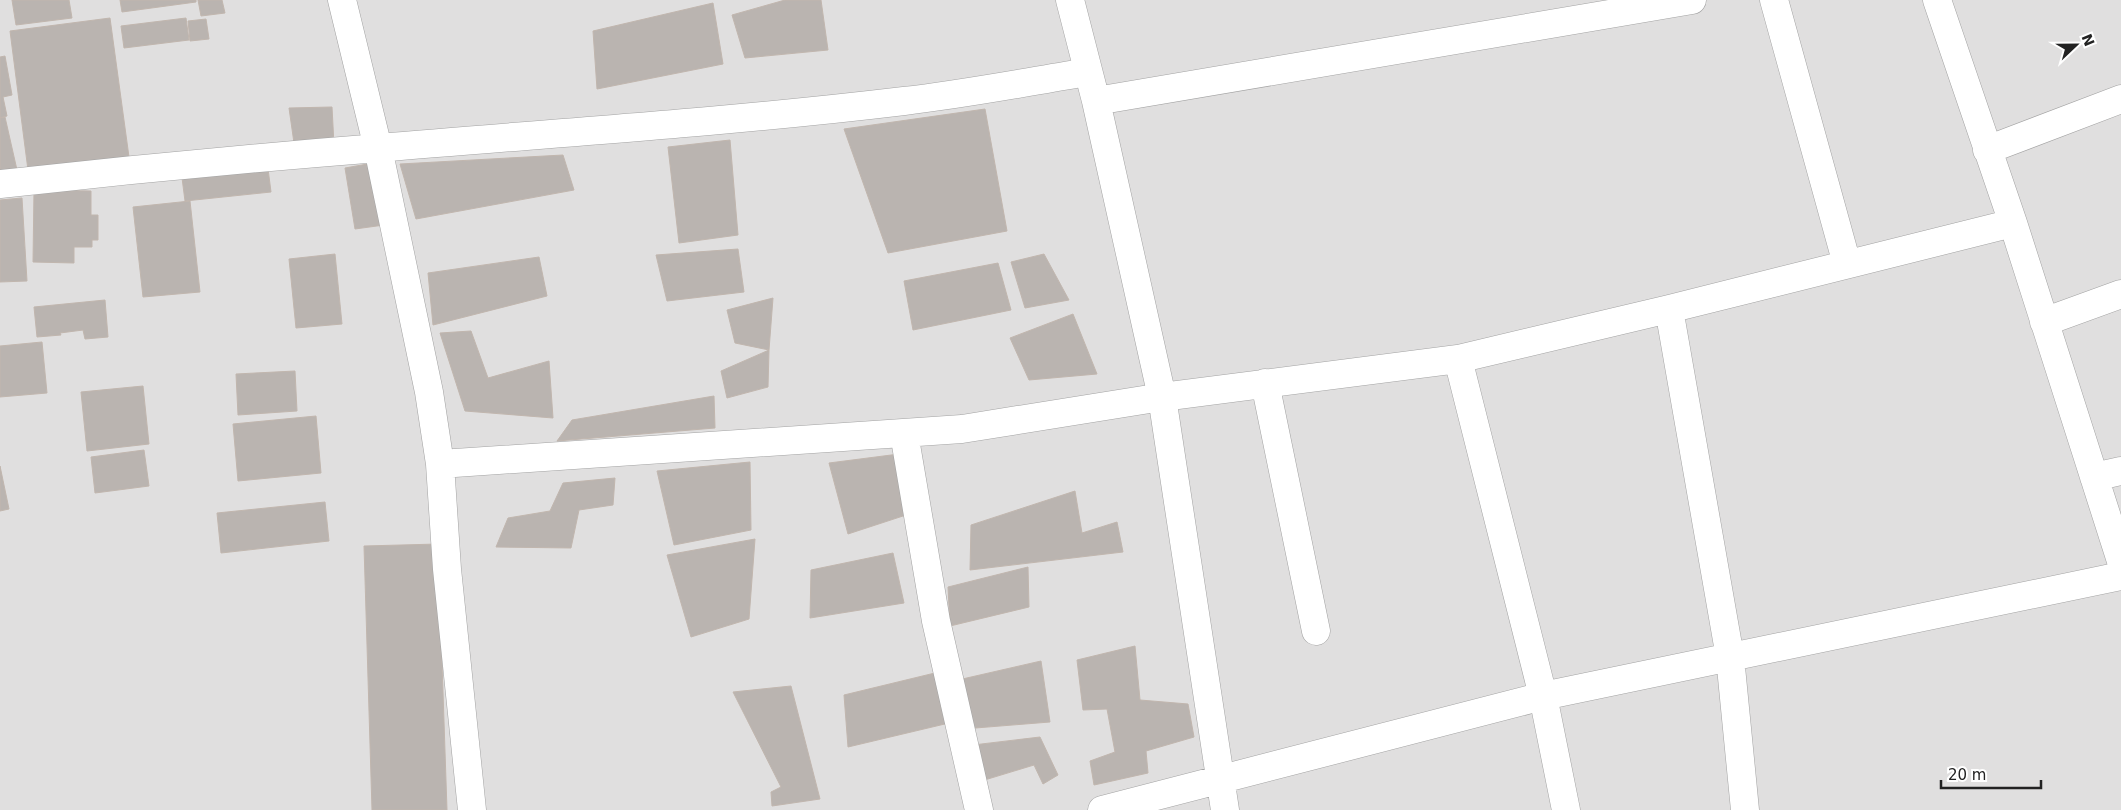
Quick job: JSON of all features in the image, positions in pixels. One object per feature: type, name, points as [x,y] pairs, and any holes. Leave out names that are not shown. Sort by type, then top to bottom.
[{"type":"street","points":[[342,0],[378,148],[429,392],[440,464],[447,569],[472,810]]},
{"type":"street","points":[[1070,0],[1096,101],[1162,397],[1225,810]]},
{"type":"street","points":[[1096,101],[1692,0]]},
{"type":"street","points":[[1774,0],[1847,264]]},
{"type":"street","points":[[1937,0],[2013,223],[2121,561]]},
{"type":"street","points":[[0,184],[128,170],[590,132],[886,103],[1088,72]]},
{"type":"street","points":[[1987,150],[2121,99]]},
{"type":"street","points":[[440,464],[962,429],[1162,397],[1458,359],[1670,309],[2013,223]]},
{"type":"street","points":[[2044,322],[2121,294]]},
{"type":"street","points":[[1670,309],[1730,657],[1746,810]]},
{"type":"street","points":[[1458,359],[1543,696],[1566,810]]},
{"type":"street","points":[[1266,383],[1316,630]]},
{"type":"street","points":[[904,433],[936,621],[979,810]]},
{"type":"street","points":[[2094,477],[2121,471]]},
{"type":"street","points":[[1102,810],[1543,696],[2121,576]]},
{"type":"shaded area","points":[[0,0],[2121,0],[2121,810],[0,810]]},
{"type":"building","points":[[12,0],[69,0],[72,18],[16,25]]},
{"type":"building","points":[[120,0],[196,0],[196,2],[122,12]]},
{"type":"building","points":[[198,0],[222,0],[225,13],[201,16]]},
{"type":"building","points":[[785,0],[821,0],[828,50],[745,58],[732,15]]},
{"type":"building","points":[[713,3],[723,64],[597,89],[593,31]]},
{"type":"building","points":[[110,18],[129,157],[28,170],[10,31]]},
{"type":"building","points":[[186,18],[189,40],[124,48],[121,26]]},
{"type":"building","points":[[206,19],[209,39],[190,41],[188,21]]},
{"type":"building","points":[[5,56],[12,95],[3,97],[7,116],[0,118],[0,57]]},
{"type":"building","points":[[332,107],[334,145],[295,150],[289,108]]},
{"type":"building","points":[[985,109],[1007,231],[888,253],[844,129]]},
{"type":"building","points":[[5,117],[17,170],[0,173],[0,118]]},
{"type":"building","points":[[730,140],[738,235],[679,243],[668,147]]},
{"type":"building","points":[[563,155],[574,190],[416,219],[400,164]]},
{"type":"building","points":[[267,161],[271,192],[185,201],[181,170]]},
{"type":"building","points":[[373,163],[384,225],[355,229],[345,168]]},
{"type":"building","points":[[34,190],[91,191],[91,215],[98,215],[98,240],[92,240],[92,247],[74,247],[74,263],[33,262]]},
{"type":"building","points":[[22,198],[27,281],[0,282],[0,200]]},
{"type":"building","points":[[190,201],[200,292],[143,297],[133,207]]},
{"type":"building","points":[[738,249],[744,292],[667,301],[656,255]]},
{"type":"building","points":[[335,254],[342,324],[296,328],[289,259]]},
{"type":"building","points":[[1044,254],[1069,300],[1025,308],[1011,262]]},
{"type":"building","points":[[539,257],[547,296],[433,325],[428,273]]},
{"type":"building","points":[[998,263],[1011,310],[913,330],[904,281]]},
{"type":"building","points":[[773,298],[769,350],[735,343],[727,310]]},
{"type":"building","points":[[105,300],[108,337],[85,339],[83,330],[60,333],[61,335],[37,337],[34,307]]},
{"type":"building","points":[[1073,314],[1097,374],[1029,380],[1010,338]]},
{"type":"building","points":[[471,331],[488,378],[549,361],[553,418],[465,411],[440,333]]},
{"type":"building","points":[[42,342],[47,393],[0,397],[0,346]]},
{"type":"building","points":[[769,350],[768,387],[727,398],[721,371]]},
{"type":"building","points":[[295,371],[297,411],[238,415],[236,374]]},
{"type":"building","points":[[143,386],[149,444],[87,451],[81,392]]},
{"type":"building","points":[[714,396],[715,428],[557,441],[572,420]]},
{"type":"building","points":[[316,416],[321,473],[238,481],[233,424]]},
{"type":"building","points":[[144,450],[149,486],[95,493],[91,457]]},
{"type":"building","points":[[899,454],[906,515],[848,534],[829,463]]},
{"type":"building","points":[[750,462],[751,530],[674,545],[657,471]]},
{"type":"building","points":[[0,466],[9,509],[0,511]]},
{"type":"building","points":[[615,478],[613,505],[579,510],[571,548],[496,547],[508,518],[550,511],[563,483]]},
{"type":"building","points":[[1075,491],[1082,533],[1117,522],[1123,552],[970,570],[971,525]]},
{"type":"building","points":[[325,502],[329,541],[221,553],[217,513]]},
{"type":"building","points":[[755,539],[749,619],[691,637],[667,555]]},
{"type":"building","points":[[438,544],[447,810],[372,810],[364,546]]},
{"type":"building","points":[[893,553],[904,603],[810,618],[811,570]]},
{"type":"building","points":[[1028,567],[1029,607],[950,626],[948,587]]},
{"type":"building","points":[[1135,646],[1140,700],[1188,704],[1194,737],[1146,751],[1148,773],[1094,785],[1090,761],[1115,752],[1107,709],[1083,710],[1077,660]]},
{"type":"building","points":[[1041,661],[1050,722],[963,729],[958,680]]},
{"type":"building","points":[[939,672],[949,723],[848,747],[844,695]]},
{"type":"building","points":[[791,686],[820,799],[772,806],[771,792],[781,787],[733,692]]},
{"type":"building","points":[[1040,737],[1058,775],[1043,784],[1034,765],[978,782],[973,745]]}]
